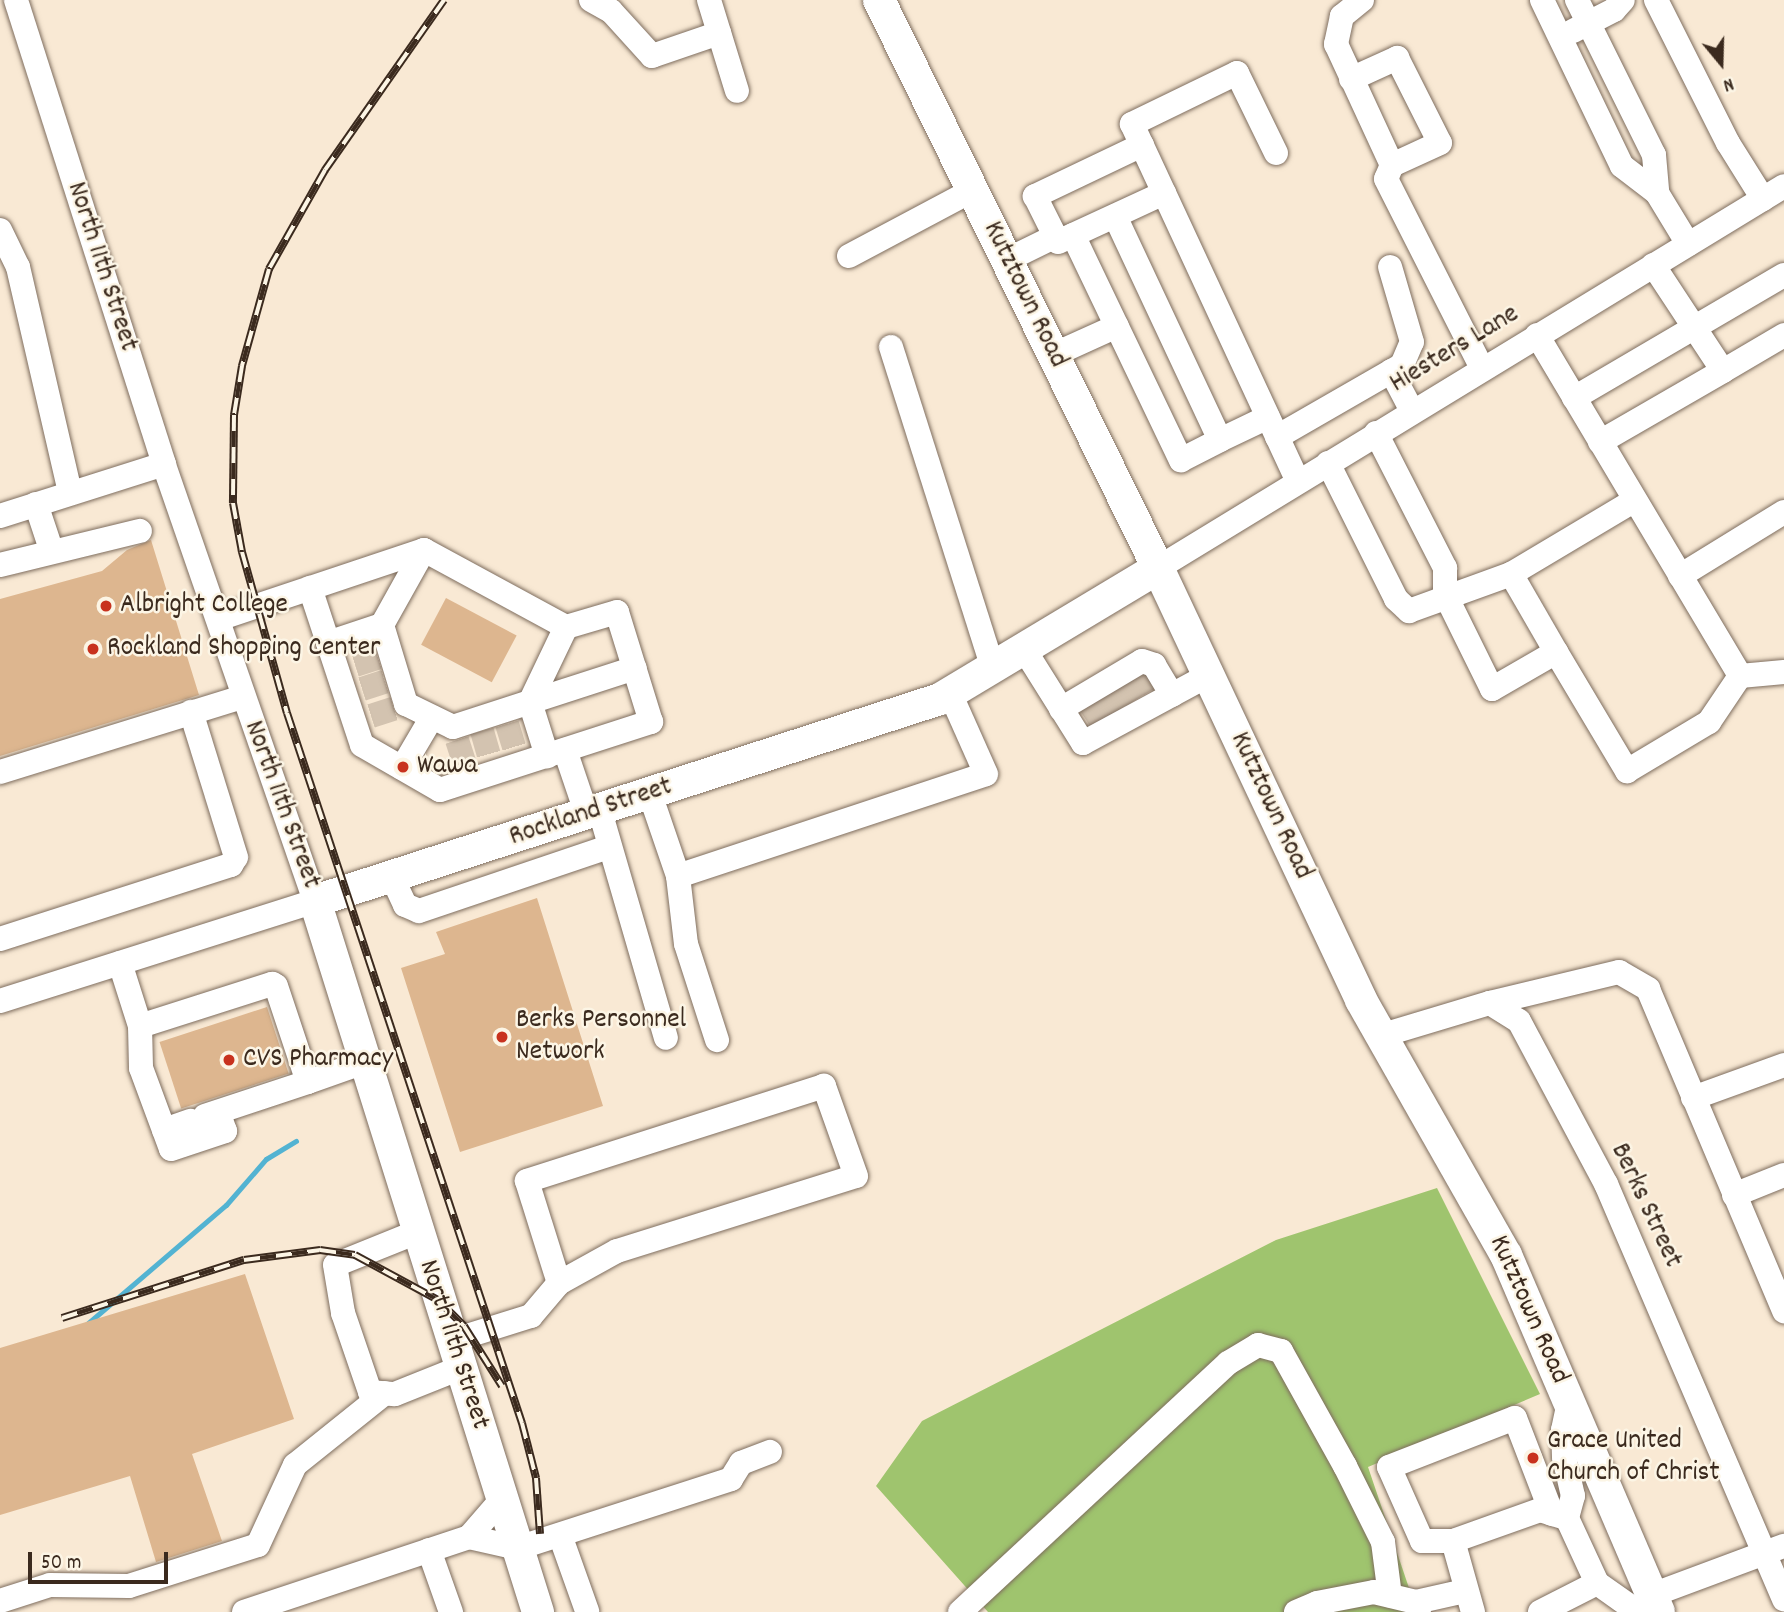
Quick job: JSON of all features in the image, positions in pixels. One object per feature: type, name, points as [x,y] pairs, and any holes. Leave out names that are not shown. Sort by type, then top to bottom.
[{"type":"main road","name":"Kutztown Road","points":[[879,0],[1158,568],[1361,1000],[1506,1255],[1569,1401],[1650,1606]]},
{"type":"main road","name":"Rockland Street","points":[[315,901],[908,711],[950,693],[1158,568]]},
{"type":"main road","name":"North 11th Street","points":[[315,901],[538,1612]]},
{"type":"street","name":"North 11th Street","points":[[16,0],[164,464],[315,901]]},
{"type":"street","points":[[591,0],[611,11],[652,57],[719,33]]},
{"type":"street","points":[[709,0],[737,91]]},
{"type":"street","points":[[1362,0],[1342,16],[1336,44],[1392,165]]},
{"type":"street","points":[[1542,0],[1622,166],[1657,193],[1688,244]]},
{"type":"street","points":[[1577,0],[1654,155],[1657,193]]},
{"type":"street","points":[[1560,37],[1614,10],[1623,0]]},
{"type":"street","points":[[1657,0],[1728,143],[1774,192]]},
{"type":"street","points":[[1352,79],[1396,58],[1440,142],[1392,165],[1386,178],[1461,319],[1482,368]]},
{"type":"street","points":[[1276,153],[1237,73],[1132,124],[1298,481]]},
{"type":"street","points":[[1142,145],[1035,196],[1065,236],[1117,326],[1181,460],[1220,440],[1273,427],[1402,365],[1412,342],[1390,267]]},
{"type":"street","points":[[849,256],[973,190]]},
{"type":"street","points":[[1007,260],[1115,216],[1164,192]]},
{"type":"street","name":"Hiesters Lane","points":[[1158,568],[1774,192]]},
{"type":"street","points":[[1115,216],[1220,440]]},
{"type":"street","points":[[0,230],[18,267],[70,494]]},
{"type":"street","points":[[1653,265],[1723,371]]},
{"type":"street","points":[[1574,398],[1784,275]]},
{"type":"street","points":[[1053,355],[1117,326]]},
{"type":"street","points":[[1536,335],[1740,676]]},
{"type":"street","points":[[1600,442],[1784,335]]},
{"type":"street","points":[[891,347],[993,668]]},
{"type":"street","points":[[1391,371],[1412,411]]},
{"type":"street","points":[[1376,433],[1445,568],[1445,594],[1492,689],[1556,652]]},
{"type":"street","points":[[1328,463],[1396,599],[1409,611],[1445,594],[1511,574],[1635,500]]},
{"type":"street","points":[[0,516],[164,464]]},
{"type":"street","points":[[36,504],[51,549]]},
{"type":"street","points":[[1680,576],[1784,512]]},
{"type":"street","points":[[0,565],[51,549],[75,550],[140,531]]},
{"type":"street","points":[[218,619],[310,588],[424,550],[566,627],[617,611],[652,722],[556,753],[518,757],[468,774],[440,790],[362,745],[363,719],[350,680],[328,643],[310,588]]},
{"type":"street","points":[[424,550],[382,625],[385,655],[401,706],[447,728],[480,725],[505,717],[530,702],[635,668]]},
{"type":"street","points":[[1511,574],[1627,771],[1709,722],[1740,676]]},
{"type":"street","points":[[328,643],[382,625]]},
{"type":"street","points":[[530,702],[566,627]]},
{"type":"street","points":[[1024,649],[1083,743],[1125,697]]},
{"type":"street","points":[[1740,676],[1784,672]]},
{"type":"street","points":[[1061,709],[1125,697],[1209,675]]},
{"type":"street","points":[[678,876],[986,774],[950,693]]},
{"type":"street","points":[[0,772],[243,696]]},
{"type":"street","points":[[530,702],[556,753],[593,813],[608,847],[666,1038]]},
{"type":"street","points":[[0,939],[231,865],[236,857],[191,712]]},
{"type":"street","points":[[402,768],[447,728]]},
{"type":"street","points":[[650,794],[678,876],[686,944],[717,1040]]},
{"type":"street","points":[[392,877],[405,905],[419,911],[608,847]]},
{"type":"street","name":"Rockland Street","points":[[0,1002],[315,901]]},
{"type":"street","points":[[120,963],[140,1026],[141,1068],[171,1149],[225,1131],[204,1116]]},
{"type":"street","points":[[1383,1035],[1490,1003],[1619,972],[1648,989],[1784,1311]]},
{"type":"street","points":[[140,1026],[271,984],[276,986],[308,1082]]},
{"type":"street","name":"Berks Street","points":[[1490,1003],[1519,1021],[1605,1184],[1775,1550],[1784,1599]]},
{"type":"street","points":[[164,1130],[367,1061]]},
{"type":"street","points":[[1695,1104],[1784,1065]]},
{"type":"street","points":[[417,1232],[335,1265],[343,1313],[370,1392],[395,1394],[456,1354],[531,1315],[559,1283],[617,1251],[856,1175],[824,1086],[527,1181],[559,1283]]},
{"type":"street","points":[[1734,1195],[1784,1175]]},
{"type":"street","points":[[960,1612],[1228,1363],[1258,1345],[1282,1351],[1345,1466],[1383,1542],[1390,1596]]},
{"type":"street","points":[[0,1601],[50,1585],[130,1586],[258,1545],[295,1465],[385,1394]]},
{"type":"street","points":[[1560,1516],[1573,1496],[1564,1457],[1563,1430],[1569,1401]]},
{"type":"street","points":[[1560,1516],[1540,1510],[1453,1541],[1422,1541],[1389,1467],[1515,1418],[1522,1425],[1560,1516],[1597,1583],[1650,1606],[1775,1550]]},
{"type":"street","points":[[253,1610],[470,1537],[518,1548],[731,1479],[741,1463],[770,1452]]},
{"type":"street","points":[[470,1537],[502,1499]]},
{"type":"street","points":[[560,1535],[587,1611]]},
{"type":"street","points":[[1296,1612],[1317,1603],[1374,1592],[1418,1607],[1469,1601],[1453,1541]]},
{"type":"street","points":[[429,1550],[451,1612]]},
{"type":"street","points":[[1540,1612],[1597,1583]]},
{"type":"green space","points":[[1437,1188],[1540,1394],[1368,1467],[1409,1588],[1430,1612],[988,1612],[876,1486],[922,1421],[1276,1240]]},
{"type":"building","name":"Rockland Shopping Center","points":[[151,540],[199,695],[0,756],[0,599],[102,571],[127,550]]},
{"type":"building","points":[[446,598],[517,636],[492,682],[421,645]]},
{"type":"building","name":"Berks Personnel Network","points":[[537,898],[603,1106],[460,1152],[401,968],[445,954],[436,932]]},
{"type":"building","name":"CVS Pharmacy","points":[[267,1007],[289,1074],[181,1108],[160,1042]]},
{"type":"building","points":[[245,1274],[294,1419],[192,1454],[222,1541],[156,1562],[130,1476],[0,1515],[0,1348]]},
{"type":"waterway","points":[[87,1324],[226,1205],[266,1159],[296,1141]]},
{"type":"tunnel","points":[[355,665],[380,657]]},
{"type":"tunnel","points":[[1143,671],[1154,689]]},
{"type":"tunnel","points":[[362,689],[387,681]]},
{"type":"tunnel","points":[[1125,683],[1136,700]]},
{"type":"tunnel","points":[[1107,694],[1118,711]]},
{"type":"tunnel","points":[[1090,704],[1101,721]]},
{"type":"tunnel","points":[[371,716],[396,708]]},
{"type":"tunnel","points":[[507,724],[515,751]]},
{"type":"tunnel","points":[[482,731],[490,759]]},
{"type":"tunnel","points":[[457,740],[466,767]]},
{"type":"railway","points":[[444,0],[325,170],[269,269],[242,366],[234,415],[233,503],[242,552],[287,713],[522,1423],[536,1478],[540,1534]]},
{"type":"railway","points":[[62,1318],[244,1260],[320,1250],[355,1255],[438,1300],[464,1326],[502,1386]]},
{"type":"place","name":"Albright College","points":[[106,606]]},
{"type":"place","name":"Rockland Shopping Center","points":[[93,649]]},
{"type":"place","name":"Wawa","points":[[403,767]]},
{"type":"place","name":"Berks Personnel Network","points":[[502,1037]]},
{"type":"place","name":"CVS Pharmacy","points":[[229,1060]]},
{"type":"place","name":"Grace United Church of Christ","points":[[1533,1458]]}]
